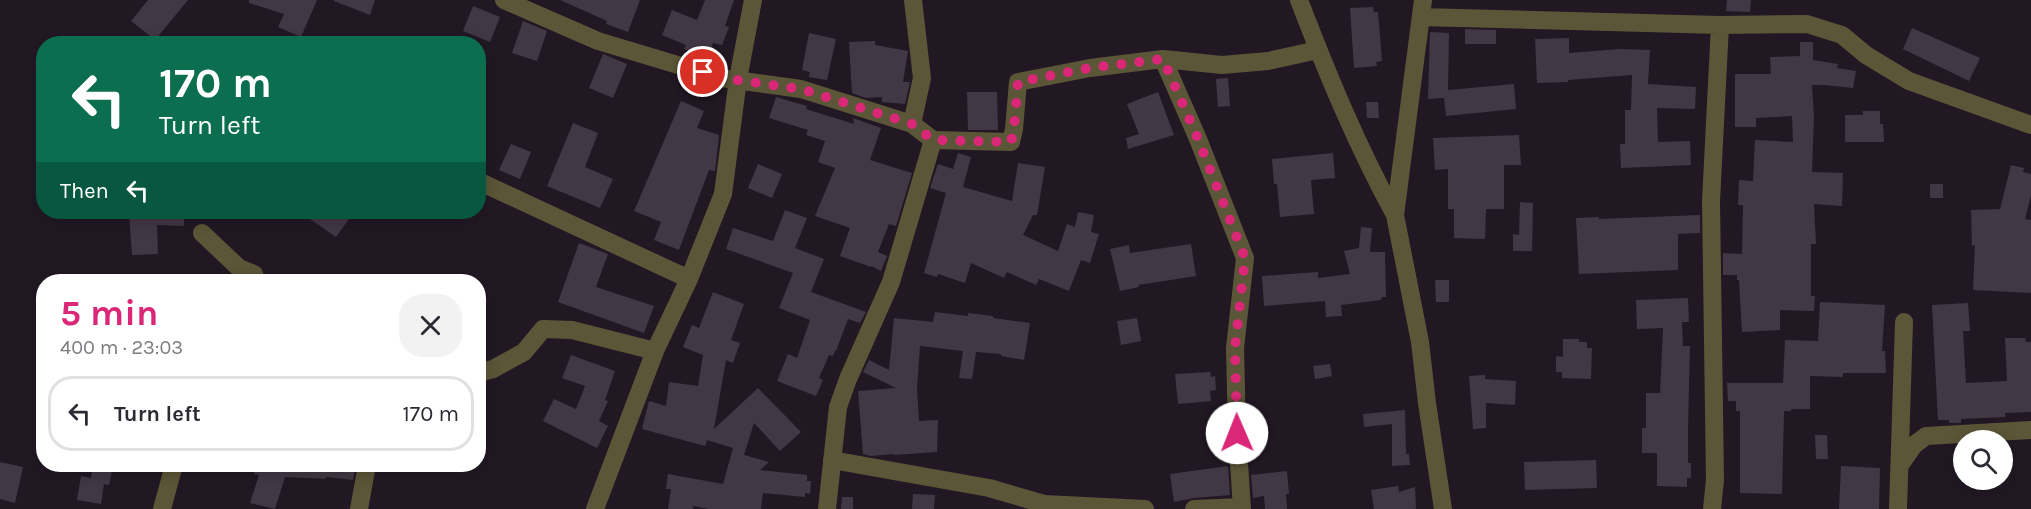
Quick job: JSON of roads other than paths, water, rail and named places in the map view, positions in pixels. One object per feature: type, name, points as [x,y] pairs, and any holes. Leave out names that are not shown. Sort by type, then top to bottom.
[{"type":"street","points":[[504,0],[598,41],[721,78],[801,89],[912,124],[933,140],[1011,142],[1018,82],[1090,68],[1163,59],[1222,65],[1268,61],[1318,50]]},
{"type":"street","points":[[595,509],[655,351],[689,279],[723,194],[738,79],[753,0]]},
{"type":"street","points":[[912,0],[922,78],[912,124]]},
{"type":"street","points":[[1299,0],[1318,50],[1377,182],[1395,214],[1420,342],[1443,509]]},
{"type":"street","points":[[1395,214],[1422,8],[1719,25],[1807,24],[1842,35],[1866,56],[1909,81],[2031,125]]},
{"type":"street","points":[[1712,509],[1715,480],[1711,201],[1719,25]]},
{"type":"street","points":[[1163,59],[1198,139],[1245,258],[1235,348],[1242,508],[1194,509]]},
{"type":"street","points":[[827,509],[838,407],[891,282],[933,140]]},
{"type":"street","points":[[486,185],[689,279]]},
{"type":"street","points":[[202,232],[239,268],[254,274]]},
{"type":"street","points":[[1898,509],[1904,322]]},
{"type":"street","points":[[486,371],[524,352],[543,328],[572,330],[655,351]]},
{"type":"street","points":[[1900,465],[1914,445],[1926,436],[2031,430]]},
{"type":"street","points":[[832,460],[989,488],[1044,504],[1145,509]]},
{"type":"street","points":[[162,509],[172,472]]},
{"type":"street","points":[[359,509],[366,472]]}]
